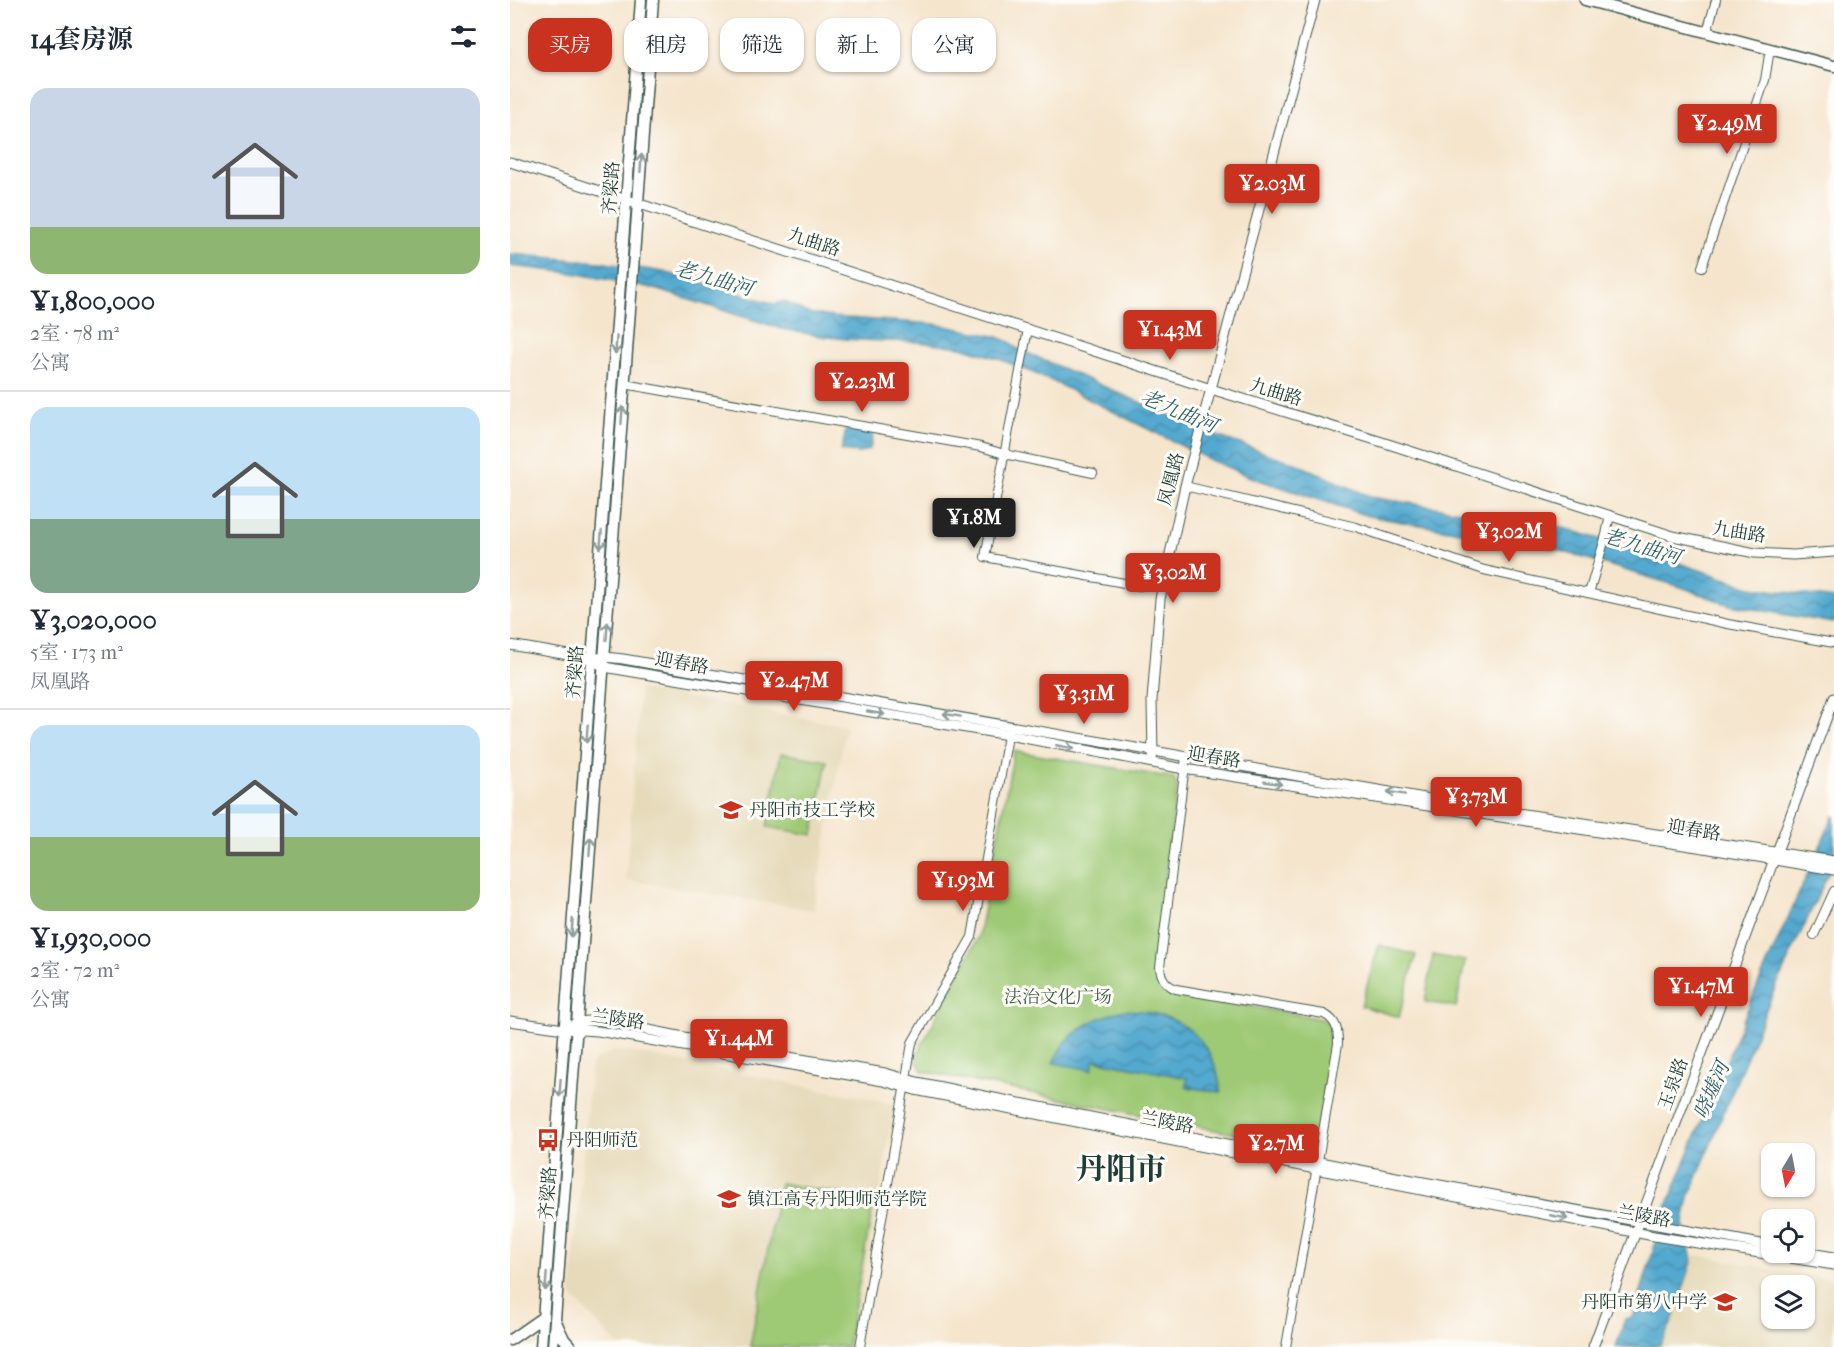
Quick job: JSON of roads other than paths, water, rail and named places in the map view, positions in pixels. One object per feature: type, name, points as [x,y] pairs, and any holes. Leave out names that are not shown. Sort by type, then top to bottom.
[{"type":"main road","name":"齐梁路","points":[[553,1347],[604,662],[620,287],[641,0]]},
{"type":"main road","name":"齐梁路","points":[[541,1347],[592,659],[613,455],[624,384],[653,0]]},
{"type":"main road","points":[[1585,0],[1834,66]]},
{"type":"main road","points":[[510,1340],[543,1317]]},
{"type":"main road","points":[[555,1320],[564,1339],[571,1347]]},
{"type":"street","name":"凤凰路","points":[[1153,764],[1152,699],[1160,599],[1185,486],[1315,0]]},
{"type":"street","points":[[1707,32],[1716,0]]},
{"type":"street","points":[[1702,267],[1765,80],[1770,49]]},
{"type":"street","name":"九曲路","points":[[510,162],[1673,536],[1755,553],[1793,555],[1834,552]]},
{"type":"street","points":[[1028,329],[985,557],[1140,585]]},
{"type":"street","points":[[624,384],[981,447],[1094,473]]},
{"type":"street","points":[[1185,486],[1356,527],[1484,570],[1728,624],[1834,643]]},
{"type":"street","points":[[1589,593],[1610,515]]},
{"type":"street","name":"迎春路","points":[[510,645],[1805,861],[1834,870]]},
{"type":"street","name":"玉泉路","points":[[1593,1347],[1834,698]]},
{"type":"street","points":[[860,1347],[912,1043],[972,937],[1009,730]]},
{"type":"street","name":"迎春路","points":[[1009,730],[1184,770],[1704,848],[1775,856]]},
{"type":"street","points":[[1186,757],[1161,974],[1169,986],[1176,989],[1324,1014],[1336,1024],[1338,1034],[1286,1347]]},
{"type":"street","name":"迎春路","points":[[1805,861],[1834,861]]},
{"type":"street","points":[[1814,935],[1834,891]]},
{"type":"street","name":"兰陵路","points":[[510,1021],[564,1029],[577,1026],[905,1083],[1637,1227],[1655,1226],[1690,1236],[1834,1266]]},
{"type":"street","name":"兰陵路","points":[[1637,1227],[1654,1236],[1690,1236],[1761,1245]]},
{"type":"street","points":[[1815,1254],[1834,1257]]},
{"type":"water","points":[[510,254],[599,262],[664,272],[775,304],[784,301],[807,313],[935,324],[995,336],[1010,342],[1016,348],[1217,436],[1295,463],[1371,497],[1560,527],[1750,587],[1834,599],[1834,623],[1730,605],[1681,587],[1548,547],[1368,516],[1253,478],[1208,459],[1048,379],[997,358],[961,347],[919,342],[827,337],[782,329],[652,288],[573,273],[510,266]]},
{"type":"water","points":[[847,427],[872,431],[870,449],[859,453],[841,451]]},
{"type":"water","points":[[1834,815],[1834,861],[1773,993],[1689,1197],[1684,1232],[1692,1262],[1672,1322],[1660,1345],[1616,1347],[1625,1319],[1633,1318],[1665,1211],[1756,989]]},
{"type":"water","points":[[1124,1010],[1161,1015],[1190,1030],[1210,1056],[1217,1072],[1221,1092],[1186,1087],[1187,1078],[1094,1060],[1092,1070],[1053,1063],[1065,1043],[1082,1028],[1102,1017]]},
{"type":"place","name":"丹阳市技工学校","points":[[731,810]]},
{"type":"place","name":"丹阳师范","points":[[548,1140]]},
{"type":"place","name":"镇江高专丹阳师范学院","points":[[729,1199]]},
{"type":"place","name":"丹阳市第八中学","points":[[1725,1302]]},
{"type":"district","name":"丹阳市","points":[[1121,1169]]},
{"type":"water label","name":"老九曲河","points":[[714,278]]},
{"type":"water label","name":"老九曲河","points":[[1179,411]]},
{"type":"water label","name":"老九曲河","points":[[1642,546]]},
{"type":"water label","name":"哓墟河","points":[[1711,1090]]},
{"type":"park label","name":"法治文化广场","points":[[1058,997]]}]
